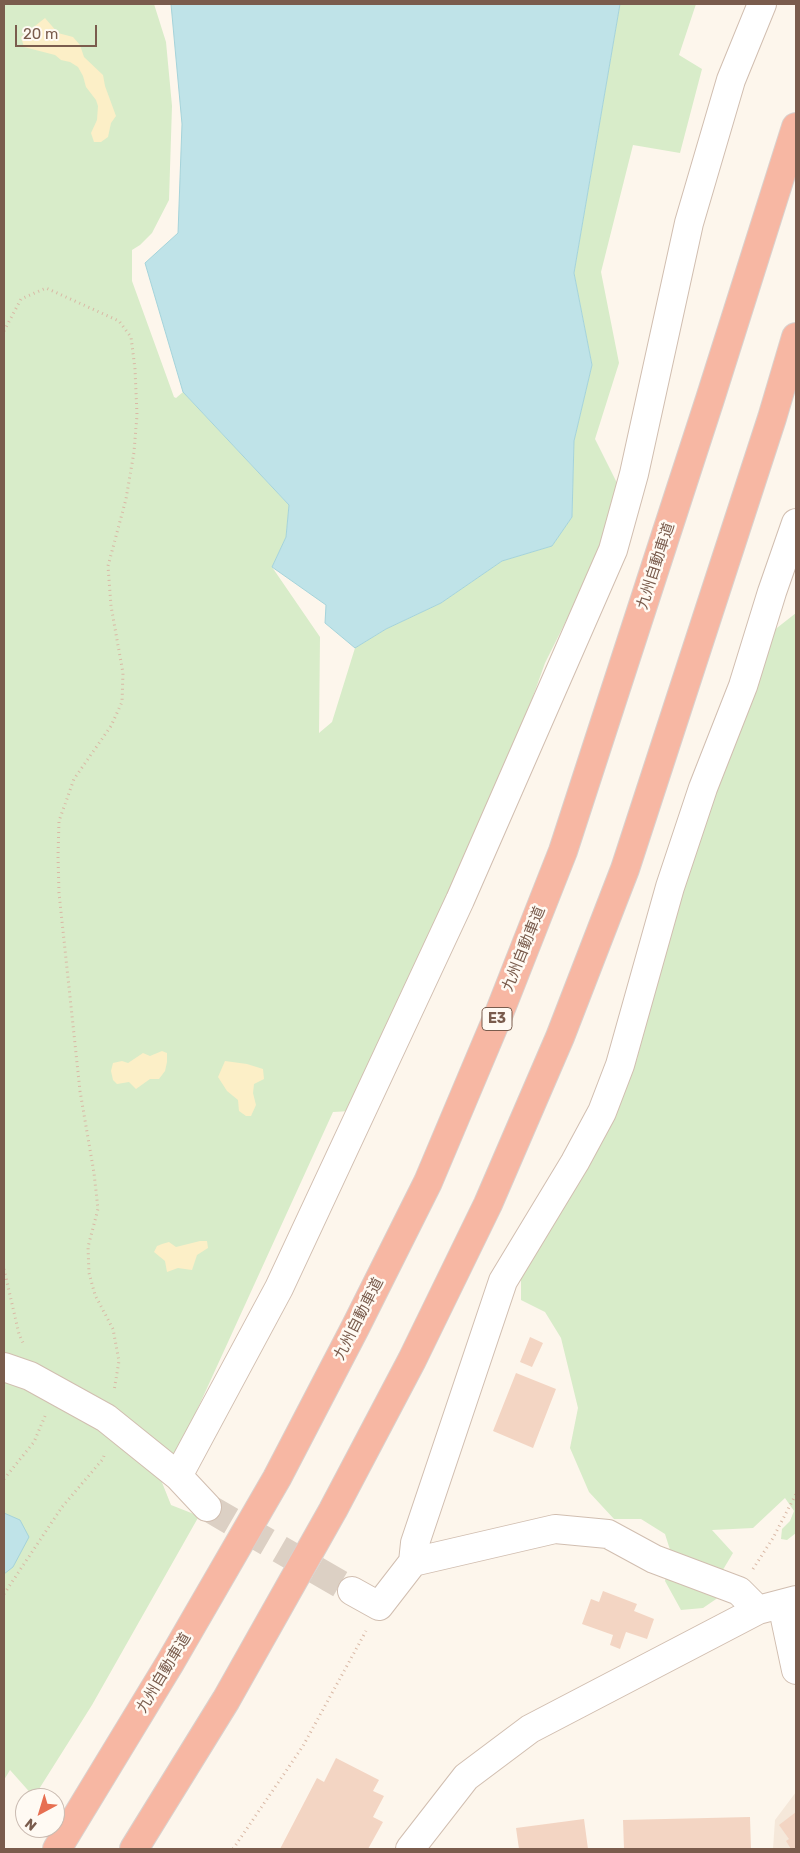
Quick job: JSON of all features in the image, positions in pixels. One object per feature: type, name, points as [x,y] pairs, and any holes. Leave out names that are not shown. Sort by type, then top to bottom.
[{"type":"highway","name":"九州自動車道","points":[[57,1849],[170,1664],[277,1478],[355,1328],[431,1173],[498,1016],[563,851],[710,400],[796,127]]},
{"type":"highway","points":[[134,1849],[226,1700],[333,1510],[412,1360],[492,1195],[560,1037],[625,869],[769,427],[796,337]]},
{"type":"street","points":[[178,1476],[283,1279],[460,900],[613,550],[634,474],[688,223],[731,80],[762,4]]},
{"type":"street","points":[[352,1591],[379,1606],[413,1562],[415,1543],[503,1280],[575,1162],[602,1112],[620,1065],[670,887],[703,788],[743,686],[796,523]]},
{"type":"street","points":[[4,1367],[48,1386],[106,1418],[178,1476],[207,1506]]},
{"type":"street","points":[[413,1562],[555,1529],[608,1534],[654,1559],[779,1604]]},
{"type":"street","points":[[779,1604],[796,1670]]},
{"type":"street","points":[[410,1849],[466,1777],[530,1729],[779,1604]]},
{"type":"path","points":[[4,332],[21,299],[46,288],[119,321],[131,337],[135,369],[137,415],[134,452],[126,499],[108,566],[111,606],[124,672],[122,702],[110,726],[74,778],[59,821],[58,856],[59,893],[80,1091],[98,1209],[88,1247],[89,1273],[95,1295],[113,1329],[119,1361],[112,1406],[102,1429],[106,1446],[103,1459],[62,1507],[4,1594]]},
{"type":"path","points":[[4,1269],[19,1334],[48,1386],[34,1442],[4,1479]]},
{"type":"path","points":[[739,1591],[773,1538],[796,1494]]},
{"type":"path","points":[[233,1849],[303,1746],[379,1606]]},
{"type":"shaded area","points":[[796,1792],[796,1849],[773,1849],[775,1820]]},
{"type":"green space","points":[[4,4],[154,4],[166,42],[172,106],[169,200],[152,233],[132,250],[132,281],[174,397],[176,398],[183,392],[289,505],[286,537],[272,567],[320,637],[319,733],[332,722],[355,648],[386,629],[441,603],[502,561],[552,546],[572,517],[574,441],[592,365],[574,273],[620,4],[696,4],[679,55],[702,69],[680,153],[633,145],[601,272],[619,363],[595,439],[617,483],[603,547],[545,663],[488,822],[351,1111],[333,1112],[197,1410],[161,1480],[171,1505],[199,1516],[92,1705],[40,1788],[26,1788],[10,1770],[4,1780]]},
{"type":"green space","points":[[796,613],[796,1533],[787,1540],[781,1539],[782,1529],[790,1521],[794,1511],[785,1498],[753,1528],[712,1530],[733,1553],[721,1573],[722,1595],[703,1608],[681,1610],[665,1581],[671,1553],[665,1534],[641,1519],[614,1519],[589,1492],[570,1448],[578,1408],[561,1338],[545,1312],[521,1300],[521,1267],[586,1169],[637,1059],[660,959],[723,762],[773,631]]},
{"type":"sand","points":[[45,18],[58,33],[73,37],[80,45],[84,57],[103,75],[116,116],[111,123],[108,137],[101,142],[94,142],[91,133],[97,120],[98,106],[96,100],[86,87],[78,67],[70,62],[61,60],[55,55],[24,47],[21,37]]},
{"type":"sand","points":[[162,1051],[167,1053],[167,1062],[165,1071],[159,1079],[150,1079],[136,1089],[129,1082],[117,1084],[113,1080],[111,1071],[113,1063],[122,1061],[128,1063],[143,1053],[150,1056]]},
{"type":"sand","points":[[225,1061],[247,1064],[263,1069],[264,1079],[254,1084],[253,1093],[256,1105],[251,1116],[246,1116],[239,1111],[238,1100],[227,1091],[218,1077]]},
{"type":"sand","points":[[207,1241],[208,1248],[197,1255],[192,1270],[178,1268],[167,1272],[165,1261],[154,1252],[157,1246],[169,1242],[176,1247]]},
{"type":"water","points":[[171,4],[620,4],[574,273],[592,365],[574,441],[572,517],[552,546],[502,561],[441,603],[386,629],[355,648],[325,623],[326,605],[272,567],[286,537],[289,505],[183,392],[145,263],[178,233],[182,124]]},
{"type":"water","points":[[4,1513],[20,1520],[29,1537],[13,1567],[4,1574]]},
{"type":"building","points":[[530,1337],[543,1343],[532,1367],[520,1362]]},
{"type":"building","points":[[516,1373],[556,1389],[533,1448],[493,1431]]},
{"type":"building","points":[[603,1591],[637,1604],[634,1611],[654,1619],[647,1639],[626,1632],[620,1649],[610,1645],[613,1635],[582,1624],[591,1599],[599,1602]]},
{"type":"building","points":[[336,1758],[379,1780],[373,1791],[384,1796],[373,1817],[383,1822],[368,1849],[280,1849],[317,1778],[324,1782]]},
{"type":"building","points":[[796,1812],[796,1849],[791,1849],[786,1841],[789,1839],[779,1825]]},
{"type":"building","points":[[750,1817],[751,1849],[624,1849],[623,1820]]},
{"type":"building","points":[[584,1819],[588,1849],[519,1849],[516,1828]]},
{"type":"tunnel","points":[[207,1507],[352,1591]]}]
